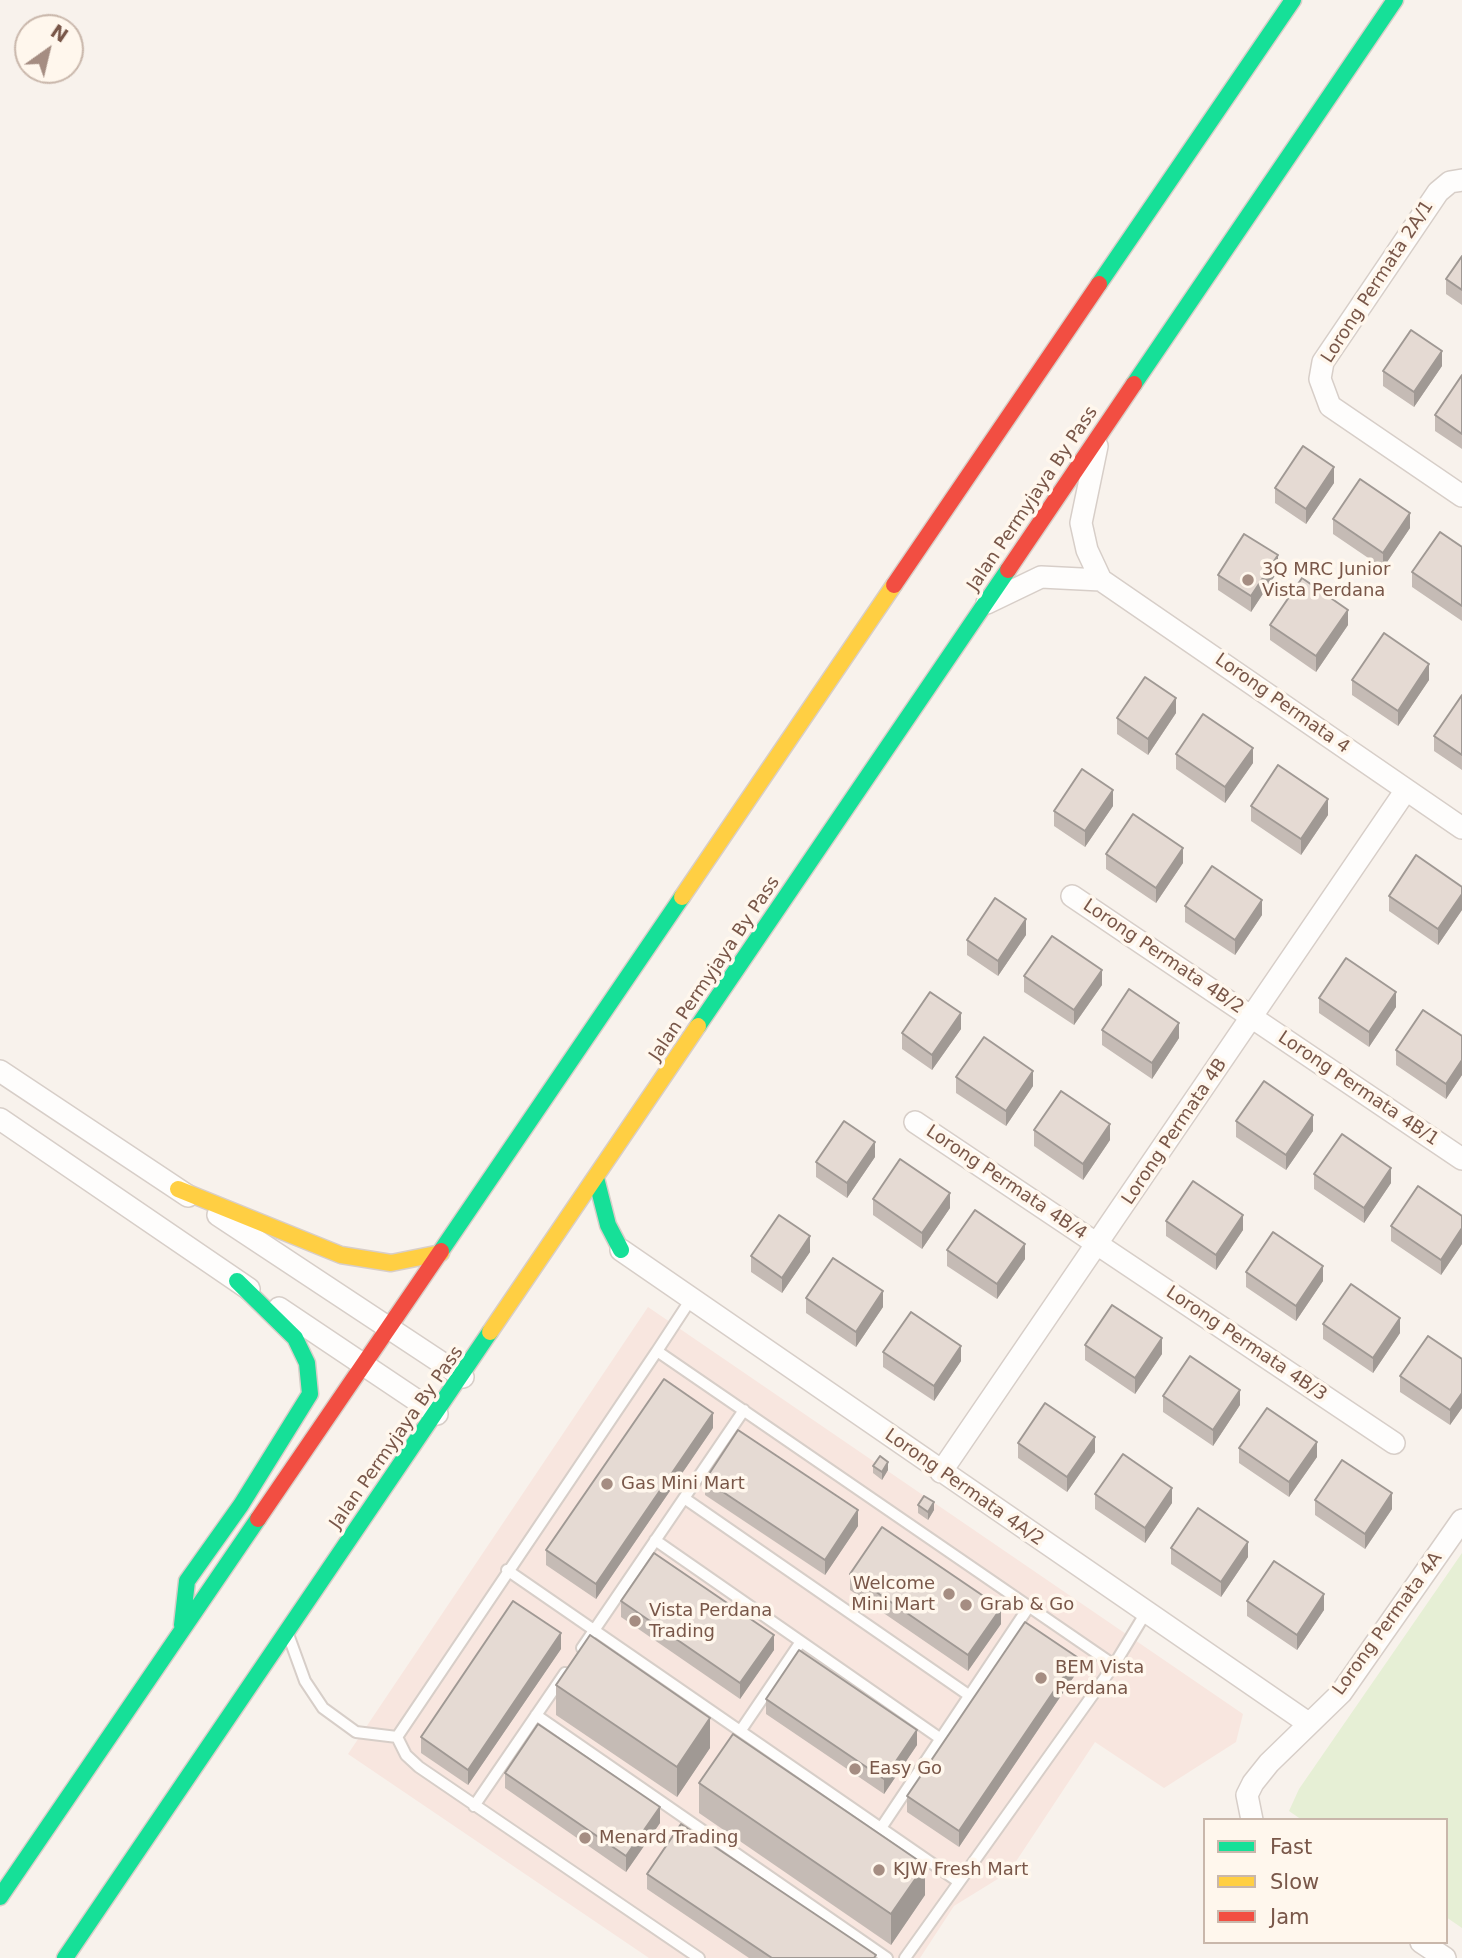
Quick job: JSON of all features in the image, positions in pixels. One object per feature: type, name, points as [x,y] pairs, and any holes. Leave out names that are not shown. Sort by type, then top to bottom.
[{"type":"main road","points":[[0,1897],[1293,0]]},
{"type":"main road","name":"Jalan Permyjaya By Pass","points":[[65,1958],[286,1631],[463,1377],[1395,0]]},
{"type":"main road","points":[[596,1178],[608,1225],[621,1250]]},
{"type":"main road","points":[[178,1189],[341,1255],[391,1263],[441,1253]]},
{"type":"main road","points":[[182,1629],[187,1581],[310,1394],[307,1363],[295,1338],[237,1281]]},
{"type":"street","name":"Lorong Permata 2A/1","points":[[1462,180],[1450,182],[1437,192],[1322,362],[1320,379],[1330,407],[1462,496]]},
{"type":"street","points":[[986,603],[1041,578],[1101,580],[1087,550],[1081,523],[1099,437]]},
{"type":"street","name":"Lorong Permata 4","points":[[1101,580],[1462,828]]},
{"type":"street","name":"Lorong Permata 4B","points":[[941,1472],[1406,790]]},
{"type":"street","name":"Lorong Permata 4B/2","points":[[1072,897],[1253,1018]]},
{"type":"street","name":"Lorong Permata 4B/1","points":[[1253,1018],[1462,1159]]},
{"type":"street","points":[[0,1071],[463,1377]]},
{"type":"street","points":[[0,1119],[437,1415]]},
{"type":"street","name":"Lorong Permata 4B/4","points":[[915,1122],[1098,1245]]},
{"type":"street","name":"Lorong Permata 4B/3","points":[[1098,1245],[1394,1443]]},
{"type":"street","name":"Lorong Permata 4A/2","points":[[621,1250],[1145,1614],[1308,1723]]},
{"type":"street","name":"Lorong Permata 4A","points":[[1251,1818],[1247,1795],[1253,1783],[1308,1723],[1341,1693],[1462,1520]]},
{"type":"street","points":[[1425,1944],[1445,1958]]},
{"type":"lane","points":[[397,1737],[691,1299]]},
{"type":"lane","points":[[657,1351],[1114,1665]]},
{"type":"lane","points":[[474,1806],[744,1410]]},
{"type":"lane","points":[[684,1498],[970,1696]]},
{"type":"lane","points":[[655,1540],[940,1739]]},
{"type":"lane","points":[[507,1570],[959,1882]]},
{"type":"lane","points":[[881,1828],[1028,1608]]},
{"type":"lane","points":[[905,1958],[1114,1665],[1145,1614]]},
{"type":"lane","points":[[286,1631],[305,1681],[323,1708],[356,1732],[397,1737]]},
{"type":"lane","points":[[741,1731],[800,1643]]},
{"type":"lane","points":[[536,1715],[887,1958]]},
{"type":"lane","points":[[397,1737],[406,1755],[419,1767],[699,1958]]},
{"type":"shaded area","points":[[648,1307],[1243,1714],[1236,1742],[1164,1788],[1095,1742],[1009,1872],[954,1906],[920,1958],[649,1958],[348,1754]]},
{"type":"green space","points":[[1462,1553],[1462,1928],[1448,1918],[1448,1818],[1299,1818],[1289,1811],[1299,1789]]},
{"type":"building","points":[[1462,256],[1462,290],[1446,279]]},
{"type":"building","points":[[1411,330],[1442,351],[1414,392],[1383,371]]},
{"type":"building","points":[[1462,375],[1462,434],[1435,415]]},
{"type":"building","points":[[1303,446],[1334,467],[1306,509],[1275,488]]},
{"type":"building","points":[[1360,479],[1410,513],[1383,553],[1333,519]]},
{"type":"building","points":[[1440,532],[1462,547],[1462,606],[1412,572]]},
{"type":"building","points":[[1244,534],[1278,555],[1251,596],[1218,575]]},
{"type":"building","points":[[1302,578],[1348,610],[1316,656],[1270,625]]},
{"type":"building","points":[[1384,633],[1429,664],[1398,711],[1352,680]]},
{"type":"building","points":[[1145,677],[1176,698],[1148,739],[1117,718]]},
{"type":"building","points":[[1462,695],[1462,755],[1434,736]]},
{"type":"building","points":[[1203,714],[1253,748],[1225,787],[1176,754]]},
{"type":"building","points":[[1278,765],[1328,799],[1301,839],[1251,806]]},
{"type":"building","points":[[1082,769],[1113,790],[1085,831],[1054,811]]},
{"type":"building","points":[[1133,814],[1183,848],[1156,888],[1106,854]]},
{"type":"building","points":[[1416,855],[1462,887],[1462,894],[1438,929],[1389,896]]},
{"type":"building","points":[[1212,866],[1262,900],[1235,940],[1185,906]]},
{"type":"building","points":[[995,898],[1026,919],[998,961],[967,940]]},
{"type":"building","points":[[1052,936],[1102,970],[1074,1010],[1024,976]]},
{"type":"building","points":[[1346,958],[1396,992],[1369,1032],[1319,998]]},
{"type":"building","points":[[1129,989],[1179,1023],[1152,1063],[1102,1030]]},
{"type":"building","points":[[930,992],[961,1013],[932,1055],[902,1033]]},
{"type":"building","points":[[1423,1010],[1462,1036],[1462,1060],[1446,1084],[1396,1050]]},
{"type":"building","points":[[984,1037],[1033,1071],[1006,1111],[956,1077]]},
{"type":"building","points":[[1264,1081],[1313,1115],[1286,1155],[1236,1121]]},
{"type":"building","points":[[1061,1091],[1110,1124],[1083,1164],[1034,1130]]},
{"type":"building","points":[[844,1121],[875,1142],[847,1183],[816,1162]]},
{"type":"building","points":[[1342,1134],[1391,1168],[1364,1208],[1314,1174]]},
{"type":"building","points":[[900,1159],[950,1193],[922,1233],[873,1199]]},
{"type":"building","points":[[1193,1181],[1243,1215],[1216,1255],[1166,1221]]},
{"type":"building","points":[[1418,1186],[1462,1216],[1462,1228],[1441,1260],[1391,1226]]},
{"type":"building","points":[[975,1210],[1025,1244],[997,1284],[947,1250]]},
{"type":"building","points":[[779,1215],[810,1236],[782,1278],[751,1256]]},
{"type":"building","points":[[1273,1232],[1323,1266],[1296,1306],[1246,1272]]},
{"type":"building","points":[[833,1258],[883,1291],[856,1332],[806,1298]]},
{"type":"building","points":[[1351,1284],[1400,1318],[1373,1358],[1323,1324]]},
{"type":"building","points":[[1112,1305],[1162,1338],[1135,1378],[1085,1345]]},
{"type":"building","points":[[911,1312],[961,1346],[934,1386],[883,1352]]},
{"type":"building","points":[[1428,1336],[1462,1359],[1462,1393],[1450,1410],[1400,1376]]},
{"type":"building","points":[[1190,1356],[1240,1390],[1213,1430],[1163,1396]]},
{"type":"building","points":[[664,1379],[713,1413],[596,1584],[546,1550]]},
{"type":"building","points":[[1045,1403],[1095,1437],[1067,1477],[1018,1443]]},
{"type":"building","points":[[1267,1408],[1317,1442],[1289,1482],[1239,1448]]},
{"type":"building","points":[[738,1430],[858,1510],[825,1560],[705,1480]]},
{"type":"building","points":[[1123,1454],[1172,1488],[1145,1528],[1095,1494]]},
{"type":"building","points":[[880,1456],[888,1462],[882,1472],[873,1466]]},
{"type":"building","points":[[1342,1460],[1392,1493],[1365,1534],[1315,1500]]},
{"type":"building","points":[[924,1496],[934,1502],[928,1512],[918,1505]]},
{"type":"building","points":[[1198,1508],[1248,1542],[1221,1582],[1171,1548]]},
{"type":"building","points":[[882,1527],[1001,1608],[968,1655],[850,1574]]},
{"type":"building","points":[[654,1553],[774,1635],[740,1683],[621,1601]]},
{"type":"building","points":[[1274,1561],[1324,1594],[1297,1635],[1247,1601]]},
{"type":"building","points":[[513,1601],[561,1633],[468,1770],[421,1737]]},
{"type":"building","points":[[1025,1622],[1077,1657],[959,1831],[907,1796]]},
{"type":"building","points":[[590,1635],[710,1718],[677,1767],[556,1685]]},
{"type":"building","points":[[799,1650],[917,1730],[884,1779],[766,1699]]},
{"type":"building","points":[[538,1724],[660,1807],[626,1856],[505,1773]]},
{"type":"building","points":[[733,1734],[925,1865],[891,1914],[699,1783]]},
{"type":"building","points":[[681,1824],[876,1955],[874,1958],[772,1958],[647,1874]]},
{"type":"traffic: fast","points":[[1099,284],[1293,0]]},
{"type":"traffic: fast","points":[[1134,384],[1395,0]]},
{"type":"traffic: fast","points":[[698,1026],[1008,570]]},
{"type":"traffic: fast","points":[[441,1251],[682,897]]},
{"type":"traffic: fast","points":[[596,1178],[608,1225],[621,1250]]},
{"type":"traffic: fast","points":[[182,1625],[187,1581],[241,1505],[310,1394],[307,1363],[295,1338],[237,1281]]},
{"type":"traffic: fast","points":[[65,1958],[490,1332]]},
{"type":"traffic: fast","points":[[0,1897],[258,1519]]},
{"type":"traffic: slow","points":[[682,897],[894,585]]},
{"type":"traffic: slow","points":[[490,1332],[698,1026]]},
{"type":"traffic: slow","points":[[178,1189],[341,1255],[391,1263],[441,1253]]},
{"type":"traffic: jam","points":[[894,585],[1099,284]]},
{"type":"traffic: jam","points":[[1008,570],[1134,384]]},
{"type":"traffic: jam","points":[[258,1519],[441,1251]]},
{"type":"place","name":"3Q MRC Junior Vista Perdana","points":[[1248,580]]},
{"type":"place","name":"Gas Mini Mart","points":[[607,1484]]},
{"type":"place","name":"Welcome Mini Mart","points":[[949,1594]]},
{"type":"place","name":"Grab & Go","points":[[966,1605]]},
{"type":"place","name":"Vista Perdana Trading","points":[[635,1621]]},
{"type":"place","name":"BEM Vista Perdana","points":[[1041,1678]]},
{"type":"place","name":"Easy Go","points":[[855,1769]]},
{"type":"place","name":"Menard Trading","points":[[585,1838]]},
{"type":"place","name":"KJW Fresh Mart","points":[[879,1870]]}]
